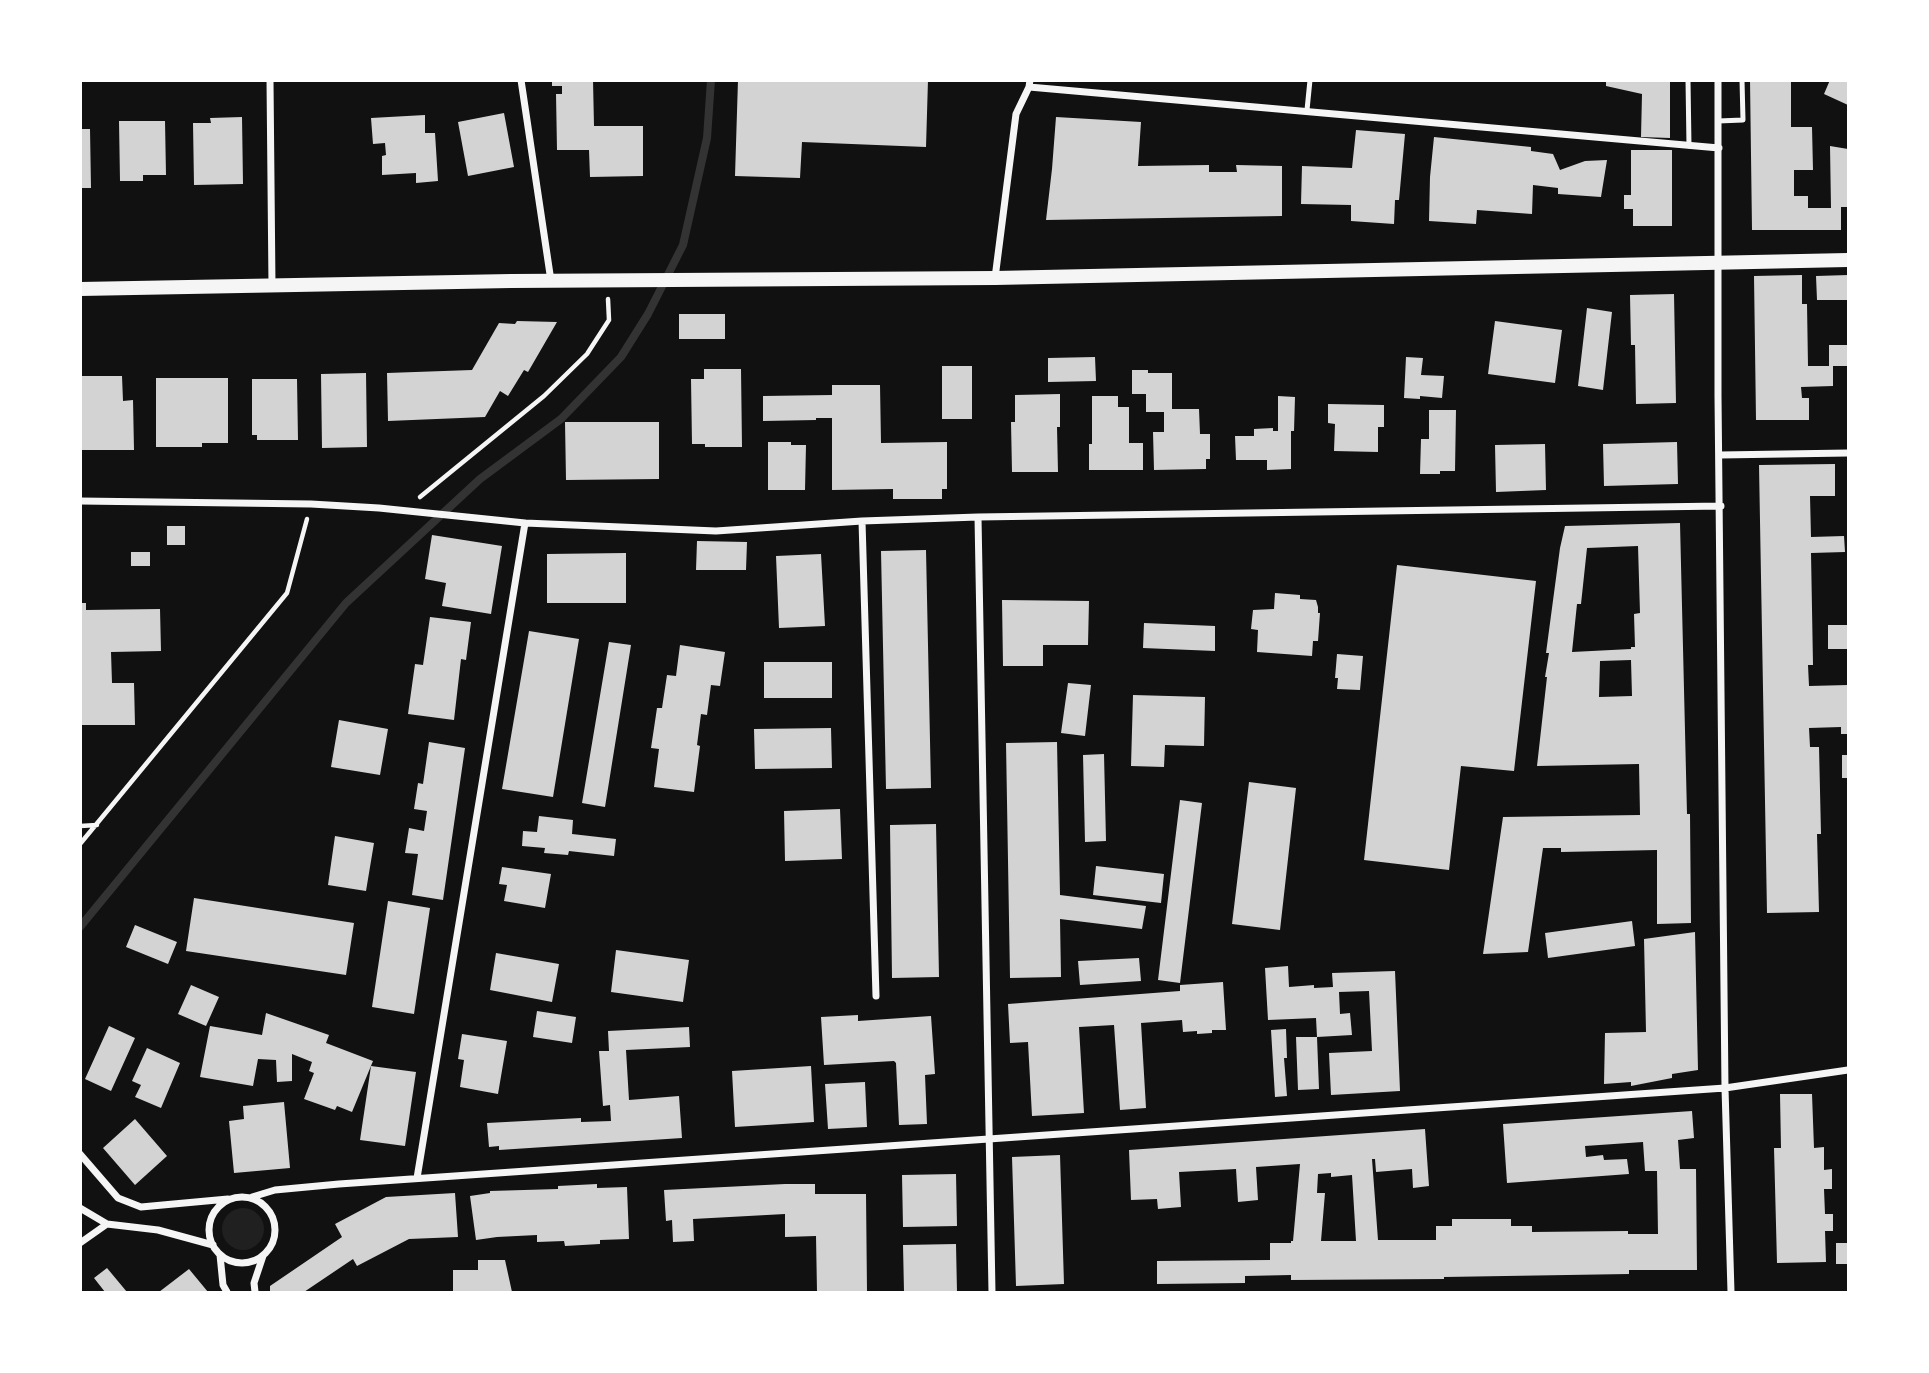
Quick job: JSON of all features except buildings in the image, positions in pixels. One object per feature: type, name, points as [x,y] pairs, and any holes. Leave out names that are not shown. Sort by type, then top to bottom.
[{"type":"main road","points":[[80,289],[551,281],[995,278],[1849,260]]},
{"type":"street","points":[[270,80],[272,286]]},
{"type":"street","points":[[521,80],[551,281]]},
{"type":"street","points":[[1718,80],[1725,1088],[1731,1293]]},
{"type":"street","points":[[995,278],[1016,114],[1030,84],[1719,148]]},
{"type":"street","points":[[1720,455],[1849,453]]},
{"type":"street","points":[[80,501],[311,504],[525,523],[716,531],[978,517],[1721,506]]},
{"type":"street","points":[[978,517],[992,1293]]},
{"type":"street","points":[[862,522],[876,996]]},
{"type":"street","points":[[417,1178],[525,523]]},
{"type":"street","points":[[80,1154],[118,1198],[141,1207],[252,1197],[275,1190],[417,1178],[1725,1088],[1849,1070]]},
{"type":"street","points":[[252,1197],[267,1207],[275,1223],[274,1241],[263,1256],[254,1283],[255,1293]]},
{"type":"street","points":[[228,1199],[217,1207],[211,1219],[209,1232],[213,1245],[220,1255],[234,1262],[249,1262],[263,1256]]},
{"type":"street","points":[[80,1208],[107,1224],[159,1230],[213,1245]]},
{"type":"street","points":[[80,1243],[107,1224]]},
{"type":"street","points":[[220,1255],[223,1285],[227,1293]]},
{"type":"lane","points":[[1307,110],[1310,80]]},
{"type":"lane","points":[[1688,80],[1689,146]]},
{"type":"lane","points":[[1718,121],[1742,120],[1742,80]]},
{"type":"path","points":[[403,511],[544,396],[587,354],[609,320],[608,281]]},
{"type":"path","points":[[80,844],[287,593],[311,504]]},
{"type":"path","points":[[80,826],[98,825]]},
{"type":"shaded area","points":[[243,1208],[258,1214],[264,1229],[258,1244],[243,1250],[228,1244],[222,1229],[228,1214]]},
{"type":"waterway","points":[[80,927],[346,603],[480,479],[561,419],[621,357],[648,314],[683,245],[707,138],[711,80]]}]
